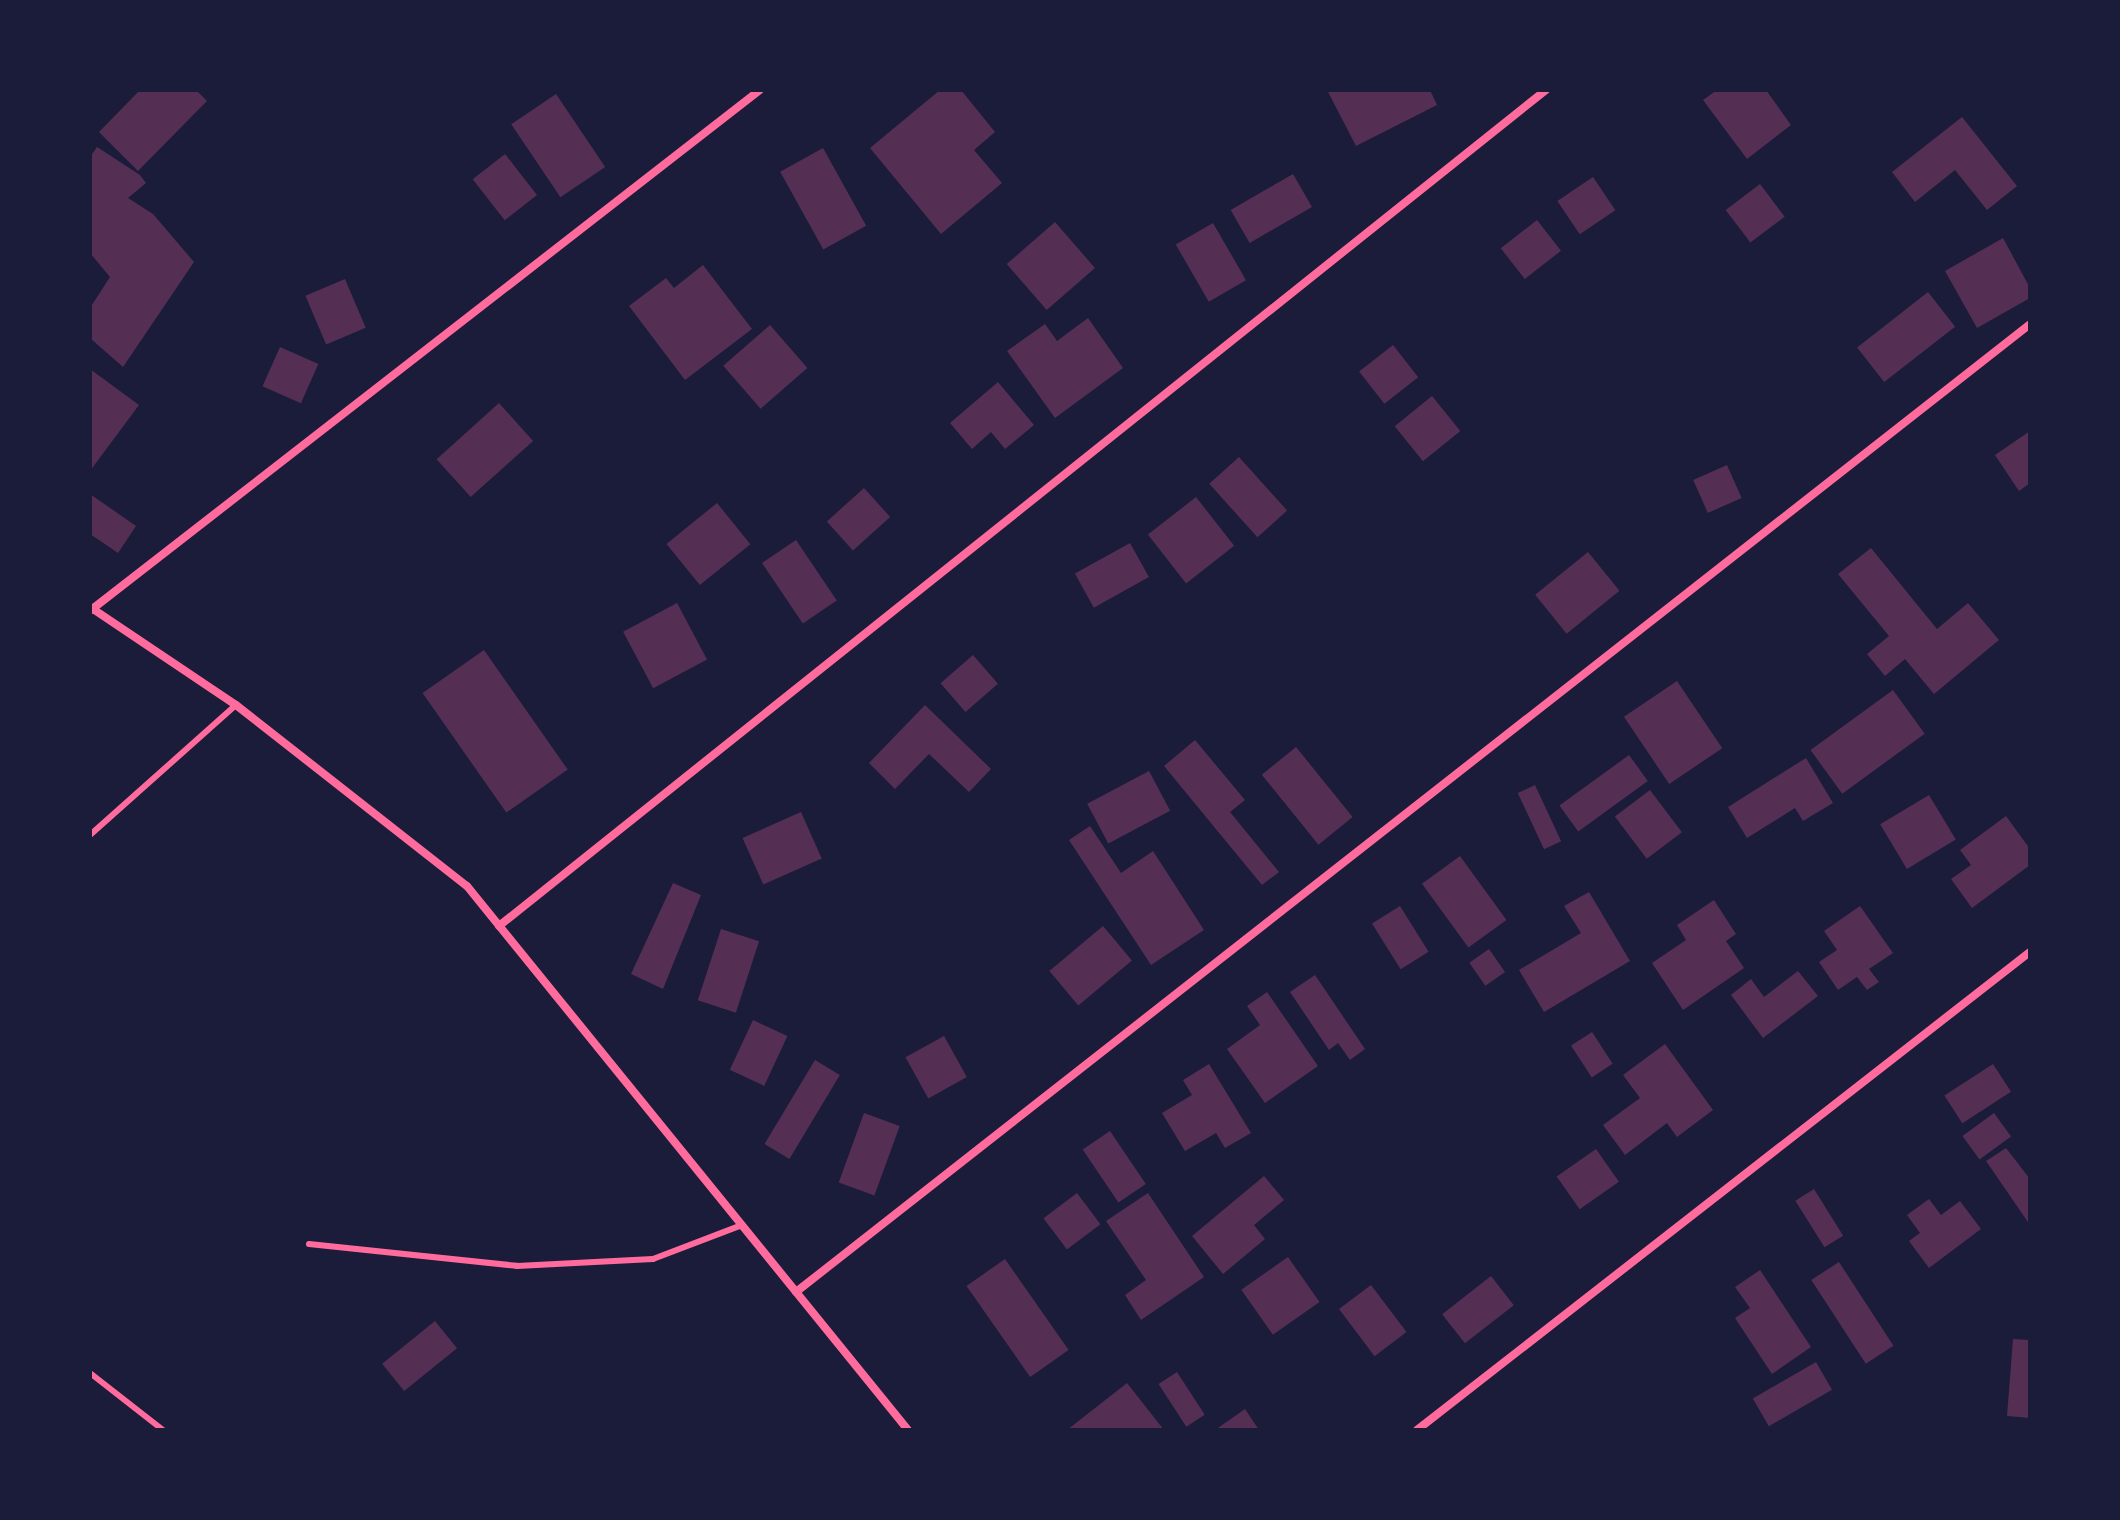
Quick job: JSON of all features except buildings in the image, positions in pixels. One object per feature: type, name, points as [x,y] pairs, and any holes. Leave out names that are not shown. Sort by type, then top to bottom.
[{"type":"street","points":[[760,90],[91,609],[236,705],[443,865],[499,926],[908,1430]]},
{"type":"street","points":[[499,926],[1546,90]]},
{"type":"street","points":[[796,1292],[2030,324]]},
{"type":"street","points":[[1417,1430],[2030,952]]},
{"type":"lane","points":[[90,835],[236,705]]},
{"type":"lane","points":[[309,1244],[517,1266],[653,1259],[742,1225]]},
{"type":"lane","points":[[90,1373],[163,1430]]}]
